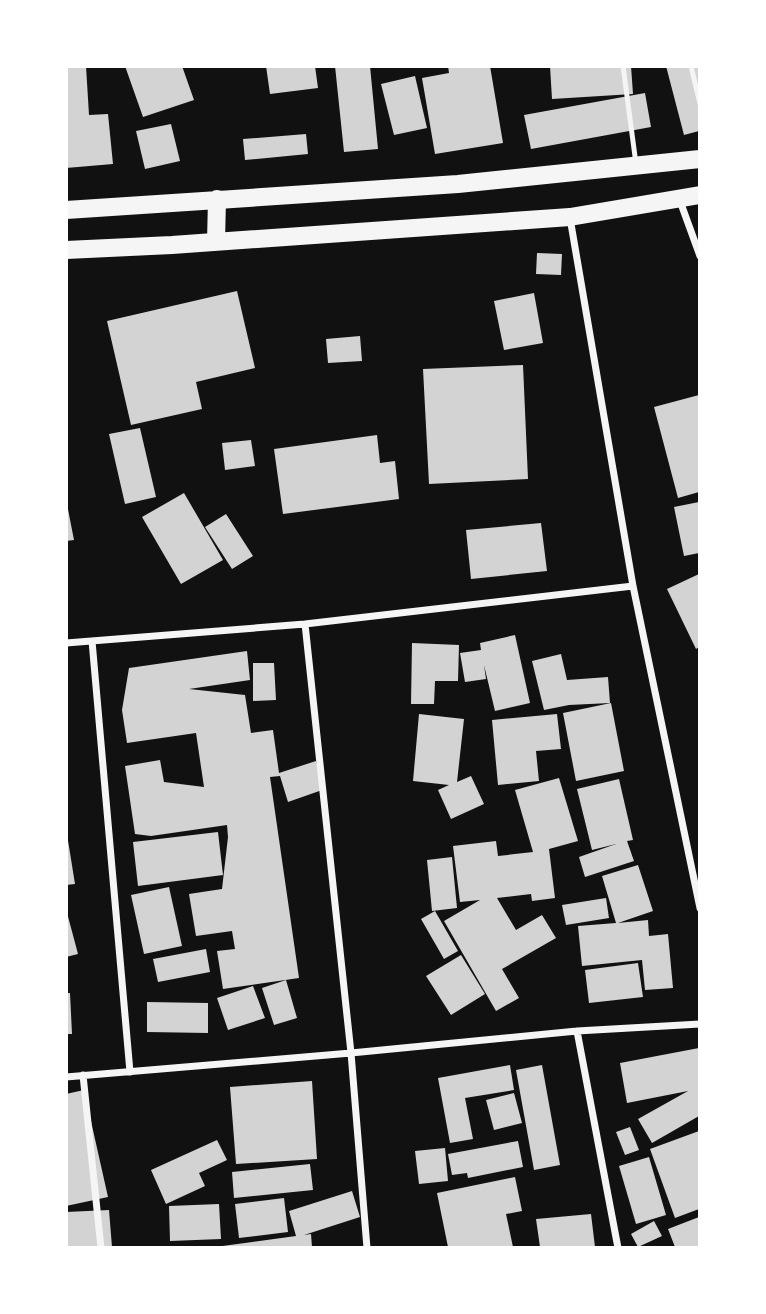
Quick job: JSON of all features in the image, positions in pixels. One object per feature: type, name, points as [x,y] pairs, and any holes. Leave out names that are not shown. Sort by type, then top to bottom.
[{"type":"main road","points":[[66,210],[458,184],[699,159]]},
{"type":"main road","points":[[66,250],[570,217],[699,195]]},
{"type":"main road","points":[[216,242],[217,200]]},
{"type":"street","points":[[679,199],[699,256]]},
{"type":"street","points":[[570,217],[633,586],[699,908]]},
{"type":"street","points":[[66,643],[305,624],[633,586]]},
{"type":"street","points":[[305,624],[351,1053],[367,1248]]},
{"type":"street","points":[[92,641],[130,1072]]},
{"type":"street","points":[[66,1077],[577,1031],[699,1024]]},
{"type":"street","points":[[577,1031],[618,1248]]},
{"type":"street","points":[[83,1075],[101,1248]]},
{"type":"lane","points":[[623,66],[636,167]]},
{"type":"lane","points":[[691,66],[699,104]]},
{"type":"building","points":[[66,66],[86,66],[89,115],[108,114],[113,164],[66,168]]},
{"type":"building","points":[[125,66],[182,66],[194,100],[143,117]]},
{"type":"building","points":[[266,66],[315,66],[318,88],[270,94]]},
{"type":"building","points":[[335,66],[370,66],[378,149],[344,152]]},
{"type":"building","points":[[448,66],[490,66],[503,143],[435,154],[422,78],[449,73]]},
{"type":"building","points":[[550,66],[631,66],[633,94],[552,99]]},
{"type":"building","points":[[666,66],[699,66],[699,131],[684,135]]},
{"type":"building","points":[[415,76],[427,128],[394,135],[381,84]]},
{"type":"building","points":[[645,93],[651,127],[531,149],[524,115]]},
{"type":"building","points":[[171,124],[180,161],[145,169],[136,131]]},
{"type":"building","points":[[306,134],[308,154],[245,160],[243,139]]},
{"type":"building","points":[[537,253],[562,254],[561,275],[536,274]]},
{"type":"building","points":[[237,291],[255,368],[196,382],[202,409],[131,425],[107,321]]},
{"type":"building","points":[[534,293],[543,343],[504,350],[494,301]]},
{"type":"building","points":[[360,336],[362,361],[328,363],[326,339]]},
{"type":"building","points":[[523,365],[528,479],[429,484],[423,369]]},
{"type":"building","points":[[699,395],[699,492],[678,498],[654,407]]},
{"type":"building","points":[[140,428],[156,497],[125,504],[109,434]]},
{"type":"building","points":[[377,435],[380,463],[395,461],[399,499],[283,514],[274,449]]},
{"type":"building","points":[[251,440],[255,466],[225,470],[222,443]]},
{"type":"building","points":[[184,493],[223,560],[181,584],[142,517]]},
{"type":"building","points":[[66,499],[74,540],[66,541]]},
{"type":"building","points":[[699,502],[699,553],[684,556],[674,507]]},
{"type":"building","points":[[226,514],[253,556],[232,569],[205,527]]},
{"type":"building","points":[[541,523],[547,571],[471,579],[466,530]]},
{"type":"building","points":[[699,574],[699,647],[696,649],[667,589]]},
{"type":"building","points":[[515,635],[530,703],[495,711],[484,665],[486,679],[465,682],[460,653],[481,650],[480,643]]},
{"type":"building","points":[[412,643],[459,645],[458,681],[435,681],[434,704],[411,704]]},
{"type":"building","points":[[247,651],[250,680],[189,689],[245,695],[251,733],[273,730],[279,773],[316,761],[325,789],[288,802],[280,776],[270,777],[299,978],[223,989],[217,951],[235,949],[232,931],[196,936],[189,894],[222,889],[227,825],[151,836],[135,834],[125,766],[160,760],[164,782],[204,787],[196,733],[127,743],[122,710],[129,668]]},
{"type":"building","points":[[561,654],[567,680],[608,677],[610,703],[569,705],[544,710],[532,661]]},
{"type":"building","points":[[253,663],[274,663],[276,700],[253,701]]},
{"type":"building","points":[[611,703],[624,771],[576,781],[563,713]]},
{"type":"building","points":[[419,714],[464,719],[457,782],[471,776],[484,804],[451,819],[438,790],[449,785],[413,781]]},
{"type":"building","points":[[557,714],[561,749],[536,751],[539,781],[498,785],[492,720]]},
{"type":"building","points":[[559,778],[578,841],[549,849],[555,898],[532,901],[531,894],[497,898],[516,930],[542,915],[556,938],[502,969],[519,998],[496,1011],[444,921],[480,900],[460,902],[453,846],[496,841],[498,856],[533,852],[515,790]]},
{"type":"building","points":[[619,779],[633,840],[627,841],[634,861],[585,877],[579,857],[616,844],[592,850],[577,789]]},
{"type":"building","points":[[66,828],[75,884],[66,885]]},
{"type":"building","points":[[218,832],[223,875],[138,886],[133,842]]},
{"type":"building","points":[[452,857],[457,908],[432,911],[427,860]]},
{"type":"building","points":[[638,865],[653,911],[618,923],[648,920],[649,936],[668,934],[673,988],[645,990],[642,960],[582,966],[578,926],[616,923],[602,876]]},
{"type":"building","points":[[169,887],[182,946],[144,954],[131,895]]},
{"type":"building","points":[[606,898],[609,918],[566,925],[562,905]]},
{"type":"building","points":[[66,909],[78,954],[66,957]]},
{"type":"building","points":[[435,911],[458,951],[444,959],[421,919]]},
{"type":"building","points":[[206,949],[210,972],[158,982],[153,959]]},
{"type":"building","points":[[461,955],[485,994],[451,1015],[426,976]]},
{"type":"building","points":[[638,963],[643,997],[589,1003],[585,970]]},
{"type":"building","points":[[286,980],[297,1018],[274,1025],[262,988]]},
{"type":"building","points":[[253,986],[265,1018],[228,1030],[217,998]]},
{"type":"building","points":[[66,993],[70,993],[72,1034],[66,1034]]},
{"type":"building","points":[[147,1002],[208,1003],[208,1033],[147,1032]]},
{"type":"building","points":[[699,1048],[699,1116],[652,1143],[638,1119],[688,1091],[627,1103],[620,1063]]},
{"type":"building","points":[[510,1065],[514,1090],[465,1098],[473,1139],[450,1143],[438,1078]]},
{"type":"building","points":[[542,1065],[560,1165],[534,1170],[516,1070]]},
{"type":"building","points":[[312,1081],[317,1159],[236,1164],[230,1087]]},
{"type":"building","points":[[84,1090],[108,1197],[66,1206],[66,1094]]},
{"type":"building","points":[[514,1093],[522,1123],[494,1130],[486,1100]]},
{"type":"building","points":[[630,1127],[639,1150],[625,1155],[616,1132]]},
{"type":"building","points":[[699,1131],[699,1209],[675,1218],[650,1149]]},
{"type":"building","points":[[217,1140],[227,1160],[199,1173],[205,1186],[166,1204],[151,1170]]},
{"type":"building","points":[[518,1141],[523,1167],[468,1178],[467,1173],[452,1175],[448,1154]]},
{"type":"building","points":[[445,1148],[448,1181],[419,1184],[415,1151]]},
{"type":"building","points":[[649,1157],[666,1215],[636,1224],[619,1166]]},
{"type":"building","points":[[310,1164],[313,1190],[234,1198],[232,1172]]},
{"type":"building","points":[[515,1177],[522,1211],[506,1214],[513,1247],[448,1247],[437,1193]]},
{"type":"building","points":[[352,1191],[360,1217],[304,1235],[311,1234],[312,1247],[215,1247],[296,1236],[289,1211]]},
{"type":"building","points":[[284,1198],[288,1232],[239,1238],[235,1204]]},
{"type":"building","points":[[219,1204],[221,1239],[170,1241],[169,1206]]},
{"type":"building","points":[[109,1210],[112,1247],[66,1247],[66,1212]]},
{"type":"building","points":[[591,1214],[595,1247],[540,1247],[536,1219]]},
{"type":"building","points":[[699,1217],[699,1247],[675,1247],[668,1229]]},
{"type":"building","points":[[654,1221],[662,1236],[638,1247],[631,1234]]}]
